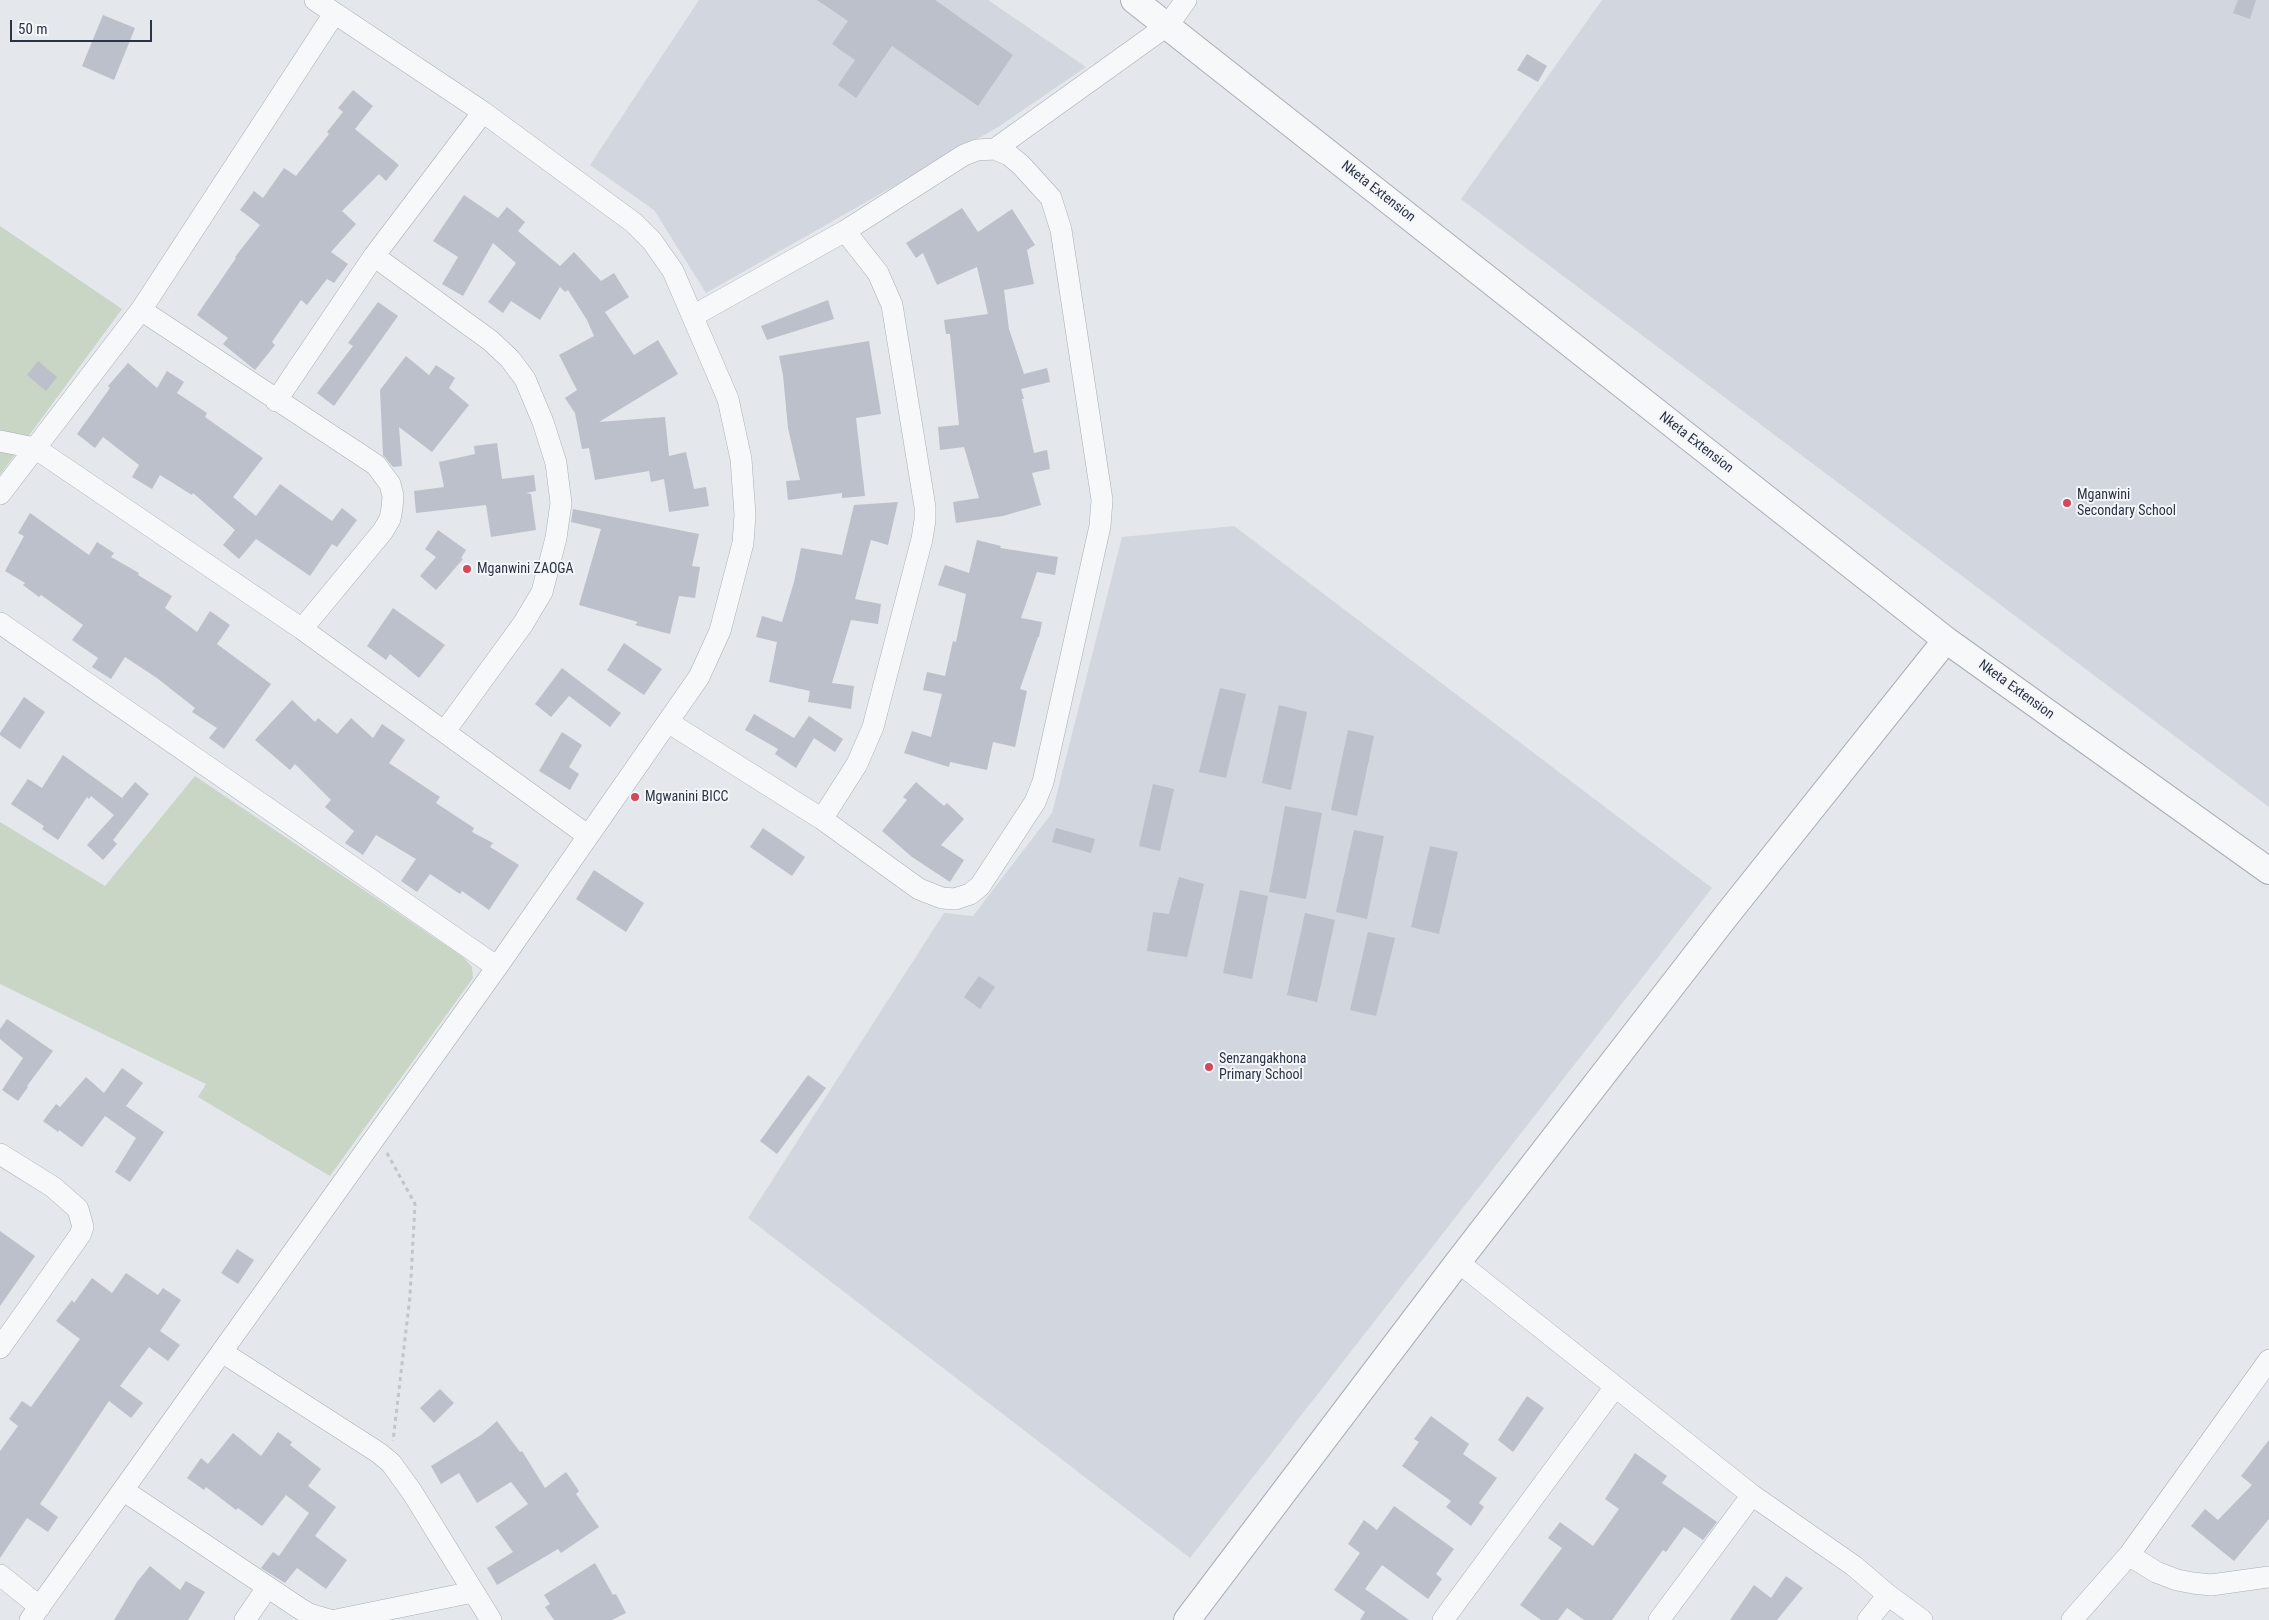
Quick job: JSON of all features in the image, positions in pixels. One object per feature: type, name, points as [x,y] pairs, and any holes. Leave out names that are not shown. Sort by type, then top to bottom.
[{"type":"street","points":[[0,1575],[35,1614],[497,966],[699,677],[720,631],[743,543],[746,515],[741,459],[728,399],[673,271],[652,241],[634,222],[483,112],[334,14],[316,0]]},
{"type":"street","name":"Nketa Extension","points":[[1134,0],[1946,640],[2269,871]]},
{"type":"street","points":[[995,149],[1168,25],[1186,0]]},
{"type":"street","points":[[0,494],[141,310],[334,14]]},
{"type":"street","points":[[276,401],[374,256],[483,112]]},
{"type":"street","points":[[668,722],[822,820],[920,889],[942,898],[955,899],[970,894],[980,886],[1035,802],[1043,782],[1100,526],[1102,500],[1061,230],[1056,210],[1051,198],[1021,165],[1009,155],[995,149],[977,150],[964,155],[845,231],[693,316]]},
{"type":"street","points":[[822,820],[857,764],[872,727],[922,539],[925,520],[925,507],[892,305],[878,273],[845,231]]},
{"type":"street","points":[[374,256],[491,342],[510,359],[525,379],[543,422],[556,462],[561,503],[556,538],[542,592],[523,624],[445,731]]},
{"type":"street","points":[[141,310],[276,401],[376,465],[390,484],[393,496],[390,519],[383,531],[302,629]]},
{"type":"street","points":[[0,441],[35,448],[302,629],[587,835]]},
{"type":"street","points":[[0,623],[497,966]]},
{"type":"street","points":[[1187,1620],[1458,1262],[1726,916],[1946,640]]},
{"type":"street","points":[[0,1154],[53,1187],[78,1210],[83,1227],[80,1235],[0,1348]]},
{"type":"street","points":[[1458,1262],[1752,1495],[1854,1566],[1888,1595],[1922,1620]]},
{"type":"street","points":[[222,1352],[378,1453],[390,1463],[412,1492],[491,1620]]},
{"type":"street","points":[[2072,1620],[2129,1555],[2269,1360]]},
{"type":"street","points":[[1443,1620],[1615,1387]]},
{"type":"street","points":[[123,1490],[267,1588],[309,1614],[330,1620]]},
{"type":"street","points":[[1659,1620],[1752,1495]]},
{"type":"street","points":[[2129,1555],[2156,1572],[2177,1580],[2193,1583],[2219,1584],[2269,1577]]},
{"type":"street","points":[[245,1620],[267,1588]]},
{"type":"street","points":[[336,1620],[473,1592]]},
{"type":"street","points":[[1868,1620],[1888,1595]]},
{"type":"path","points":[[377,1135],[416,1204],[410,1296],[390,1463]]},
{"type":"shaded area","points":[[699,0],[988,0],[1086,67],[998,127],[706,293],[654,210],[590,165]]},
{"type":"shaded area","name":"Mganwini Secondary School","points":[[1602,0],[2269,0],[2269,807],[1461,199]]},
{"type":"shaded area","name":"Senzangakhona Primary School","points":[[1234,526],[1712,888],[1190,1558],[748,1218],[944,913],[973,916],[1052,813],[1122,537]]},
{"type":"green space","points":[[0,226],[122,309],[0,475]]},
{"type":"green space","points":[[195,776],[463,957],[472,967],[473,978],[330,1176],[198,1097],[206,1084],[0,984],[0,822],[105,886]]},
{"type":"building","points":[[817,0],[935,0],[1013,55],[978,106],[892,46],[856,98],[838,85],[855,60],[832,44],[848,21]]},
{"type":"building","points":[[2238,0],[2256,0],[2250,19],[2233,13]]},
{"type":"building","points":[[103,15],[135,28],[114,80],[82,66]]},
{"type":"building","points":[[1527,54],[1547,66],[1538,82],[1517,70]]},
{"type":"building","points":[[353,90],[373,106],[355,129],[399,165],[386,181],[379,174],[342,211],[356,224],[331,252],[348,264],[334,283],[327,279],[307,305],[301,300],[272,342],[275,345],[255,370],[223,344],[228,338],[197,315],[235,257],[260,225],[240,210],[254,191],[263,198],[284,168],[296,176],[329,134],[327,132],[343,112],[338,108]]},
{"type":"building","points":[[464,195],[498,218],[507,207],[525,222],[518,231],[560,266],[574,252],[601,281],[614,273],[629,297],[605,312],[634,355],[658,340],[678,374],[599,422],[665,417],[669,456],[686,452],[694,489],[706,487],[709,506],[669,512],[664,479],[651,482],[649,471],[595,480],[589,448],[582,449],[575,413],[565,398],[577,390],[559,355],[594,336],[587,320],[568,290],[565,292],[560,287],[540,320],[511,301],[503,313],[488,302],[516,263],[493,243],[463,296],[442,284],[458,257],[433,241]]},
{"type":"building","points":[[962,208],[978,232],[1012,209],[1035,245],[1027,250],[1034,284],[1004,290],[1009,329],[1024,374],[1047,368],[1050,382],[1021,389],[1034,453],[1047,450],[1050,469],[1032,473],[1041,505],[1003,516],[956,523],[953,502],[979,498],[964,447],[940,450],[938,427],[959,425],[950,334],[946,334],[944,320],[988,314],[977,267],[937,285],[923,253],[916,258],[906,243]]},
{"type":"building","points":[[828,300],[834,319],[767,340],[761,326]]},
{"type":"building","points":[[378,302],[398,316],[334,406],[317,393],[353,346],[348,343]]},
{"type":"building","points":[[869,341],[881,414],[856,418],[865,496],[842,498],[842,493],[788,500],[786,481],[800,480],[788,428],[783,375],[779,356]]},
{"type":"building","points":[[406,356],[429,375],[436,365],[455,378],[449,388],[469,405],[432,452],[399,427],[402,466],[393,467],[383,455],[380,390]]},
{"type":"building","points":[[38,361],[57,377],[46,391],[27,375]]},
{"type":"building","points":[[128,363],[157,388],[167,371],[184,382],[177,393],[207,413],[205,417],[263,458],[233,497],[256,516],[280,484],[332,521],[342,508],[357,520],[337,547],[332,544],[310,576],[256,539],[239,559],[223,545],[235,530],[193,493],[192,495],[160,475],[152,489],[132,477],[139,465],[103,437],[95,448],[77,434],[110,388],[108,386]]},
{"type":"building","points":[[497,443],[502,479],[534,475],[536,491],[526,493],[531,494],[536,530],[491,537],[486,505],[416,513],[414,491],[444,487],[439,462],[475,454],[474,446]]},
{"type":"building","points":[[898,502],[888,545],[871,540],[855,599],[881,604],[878,624],[851,620],[832,683],[854,686],[851,709],[808,702],[810,691],[769,682],[777,642],[756,637],[762,616],[782,622],[794,582],[801,548],[842,555],[854,505]]},
{"type":"building","points":[[573,509],[699,534],[692,566],[700,567],[695,598],[679,596],[670,634],[635,625],[638,622],[579,605],[601,529],[571,522]]},
{"type":"building","points":[[30,513],[89,555],[97,542],[114,553],[111,557],[139,573],[138,575],[172,596],[165,608],[197,632],[210,611],[230,625],[217,644],[271,684],[224,749],[209,738],[217,728],[192,712],[195,708],[157,678],[125,657],[111,679],[92,667],[98,658],[72,640],[83,625],[41,595],[39,597],[23,585],[25,583],[5,571],[24,536],[18,533]]},
{"type":"building","points":[[438,530],[466,550],[461,558],[463,559],[436,590],[420,576],[436,557],[425,549]]},
{"type":"building","points":[[977,540],[1001,546],[1000,548],[1058,557],[1055,575],[1037,572],[1021,618],[1042,622],[1039,637],[1020,689],[1027,691],[1015,747],[993,742],[987,770],[950,762],[949,767],[904,753],[912,731],[931,737],[942,694],[923,690],[927,672],[945,676],[953,641],[956,642],[966,594],[938,585],[945,565],[969,573]]},
{"type":"building","points":[[393,608],[445,645],[419,678],[390,654],[386,660],[367,646]]},
{"type":"building","points":[[624,643],[662,669],[644,695],[607,670]]},
{"type":"building","points":[[562,668],[621,713],[610,727],[569,696],[551,717],[535,704]]},
{"type":"building","points":[[1220,688],[1246,694],[1226,778],[1199,772]]},
{"type":"building","points":[[24,697],[45,712],[20,749],[0,735],[0,733]]},
{"type":"building","points":[[292,700],[315,722],[318,718],[337,734],[351,718],[373,738],[382,724],[405,740],[389,763],[440,797],[436,803],[474,828],[472,832],[493,843],[490,847],[519,865],[489,910],[462,891],[460,894],[430,874],[417,892],[401,881],[416,859],[376,835],[363,855],[345,843],[354,831],[325,807],[331,800],[295,764],[290,770],[255,740]]},
{"type":"building","points":[[1279,705],[1307,712],[1291,790],[1262,783]]},
{"type":"building","points":[[754,714],[794,738],[809,716],[843,739],[835,752],[814,738],[796,768],[775,754],[778,749],[745,730]]},
{"type":"building","points":[[1348,730],[1374,736],[1357,816],[1331,810]]},
{"type":"building","points":[[562,732],[582,745],[569,767],[579,774],[570,790],[539,771]]},
{"type":"building","points":[[63,755],[122,798],[135,782],[149,794],[113,840],[117,844],[103,860],[87,845],[114,815],[91,796],[89,799],[87,797],[58,840],[42,829],[44,826],[11,804],[28,779],[42,788]]},
{"type":"building","points":[[916,782],[944,806],[947,803],[964,819],[941,845],[964,860],[950,882],[912,857],[882,831],[907,800],[903,797]]},
{"type":"building","points":[[1153,784],[1174,789],[1160,851],[1139,846]]},
{"type":"building","points":[[1285,806],[1322,813],[1306,899],[1269,892]]},
{"type":"building","points":[[763,828],[805,857],[792,876],[750,847]]},
{"type":"building","points":[[1056,828],[1095,839],[1091,853],[1052,842]]},
{"type":"building","points":[[1354,830],[1384,836],[1367,919],[1336,912]]},
{"type":"building","points":[[1430,846],[1458,852],[1439,934],[1411,927]]},
{"type":"building","points":[[594,870],[644,903],[626,932],[576,899]]},
{"type":"building","points":[[1179,877],[1204,884],[1187,957],[1147,951],[1153,912],[1169,914]]},
{"type":"building","points":[[1240,890],[1268,896],[1252,979],[1223,973]]},
{"type":"building","points":[[1305,913],[1335,920],[1317,1002],[1287,995]]},
{"type":"building","points":[[1368,932],[1395,938],[1376,1016],[1350,1010]]},
{"type":"building","points":[[979,976],[995,987],[980,1009],[964,997]]},
{"type":"building","points":[[7,1019],[53,1051],[18,1101],[2,1090],[23,1058],[0,1039],[0,1029]]},
{"type":"building","points":[[122,1068],[143,1083],[126,1106],[164,1132],[130,1182],[115,1172],[136,1138],[105,1116],[82,1147],[43,1121],[56,1104],[60,1107],[86,1077],[104,1093]]},
{"type":"building","points":[[808,1075],[826,1088],[777,1154],[760,1141]]},
{"type":"building","points":[[0,1231],[35,1256],[0,1306]]},
{"type":"building","points":[[237,1249],[254,1260],[238,1284],[221,1273]]},
{"type":"building","points":[[126,1273],[158,1295],[163,1288],[181,1300],[160,1331],[180,1345],[168,1361],[149,1347],[120,1386],[143,1403],[131,1418],[109,1401],[40,1504],[58,1517],[48,1532],[27,1518],[0,1558],[0,1451],[18,1426],[9,1419],[22,1401],[31,1407],[80,1339],[56,1321],[72,1300],[74,1303],[92,1278],[112,1293]]},
{"type":"building","points":[[440,1389],[454,1403],[434,1423],[420,1408]]},
{"type":"building","points":[[1527,1396],[1544,1408],[1513,1452],[1498,1440]]},
{"type":"building","points":[[1431,1416],[1469,1444],[1463,1454],[1497,1478],[1479,1503],[1484,1507],[1471,1526],[1446,1507],[1451,1501],[1402,1466],[1419,1442],[1414,1439]]},
{"type":"building","points":[[497,1421],[520,1452],[522,1451],[545,1488],[566,1472],[579,1491],[576,1494],[599,1527],[561,1553],[558,1549],[497,1585],[487,1568],[513,1552],[495,1527],[528,1504],[511,1482],[477,1503],[459,1473],[441,1484],[431,1466],[481,1435]]},
{"type":"building","points":[[278,1432],[292,1442],[290,1445],[321,1469],[308,1486],[336,1507],[315,1536],[347,1560],[326,1589],[297,1568],[285,1583],[261,1568],[273,1552],[279,1556],[309,1513],[286,1495],[262,1526],[238,1508],[236,1510],[206,1487],[204,1490],[187,1478],[201,1458],[208,1464],[233,1433],[261,1456]]},
{"type":"building","points":[[2269,1440],[2269,1519],[2234,1561],[2191,1526],[2205,1509],[2218,1520],[2252,1485],[2241,1476]]},
{"type":"building","points":[[1635,1453],[1667,1476],[1662,1483],[1717,1522],[1703,1540],[1684,1527],[1666,1552],[1663,1550],[1612,1620],[1584,1620],[1567,1608],[1558,1620],[1541,1620],[1520,1605],[1562,1548],[1548,1538],[1560,1522],[1593,1546],[1619,1509],[1605,1499]]},
{"type":"building","points":[[1394,1506],[1454,1549],[1436,1574],[1442,1579],[1428,1599],[1382,1565],[1365,1589],[1409,1620],[1360,1620],[1365,1612],[1334,1590],[1360,1553],[1348,1544],[1364,1520],[1377,1530]]},
{"type":"building","points":[[595,1563],[613,1595],[616,1594],[626,1613],[612,1620],[554,1620],[545,1607],[550,1604],[544,1595]]},
{"type":"building","points":[[150,1566],[180,1590],[186,1581],[205,1592],[188,1620],[114,1620],[137,1582]]},
{"type":"building","points":[[1786,1576],[1803,1588],[1777,1620],[1730,1620],[1754,1585],[1771,1598]]},
{"type":"place","name":"Mganwini Secondary School","points":[[2067,503]]},
{"type":"place","name":"Mganwini ZAOGA","points":[[467,569]]},
{"type":"place","name":"Mgwanini BICC","points":[[635,797]]},
{"type":"place","name":"Senzangakhona Primary School","points":[[1209,1067]]}]
